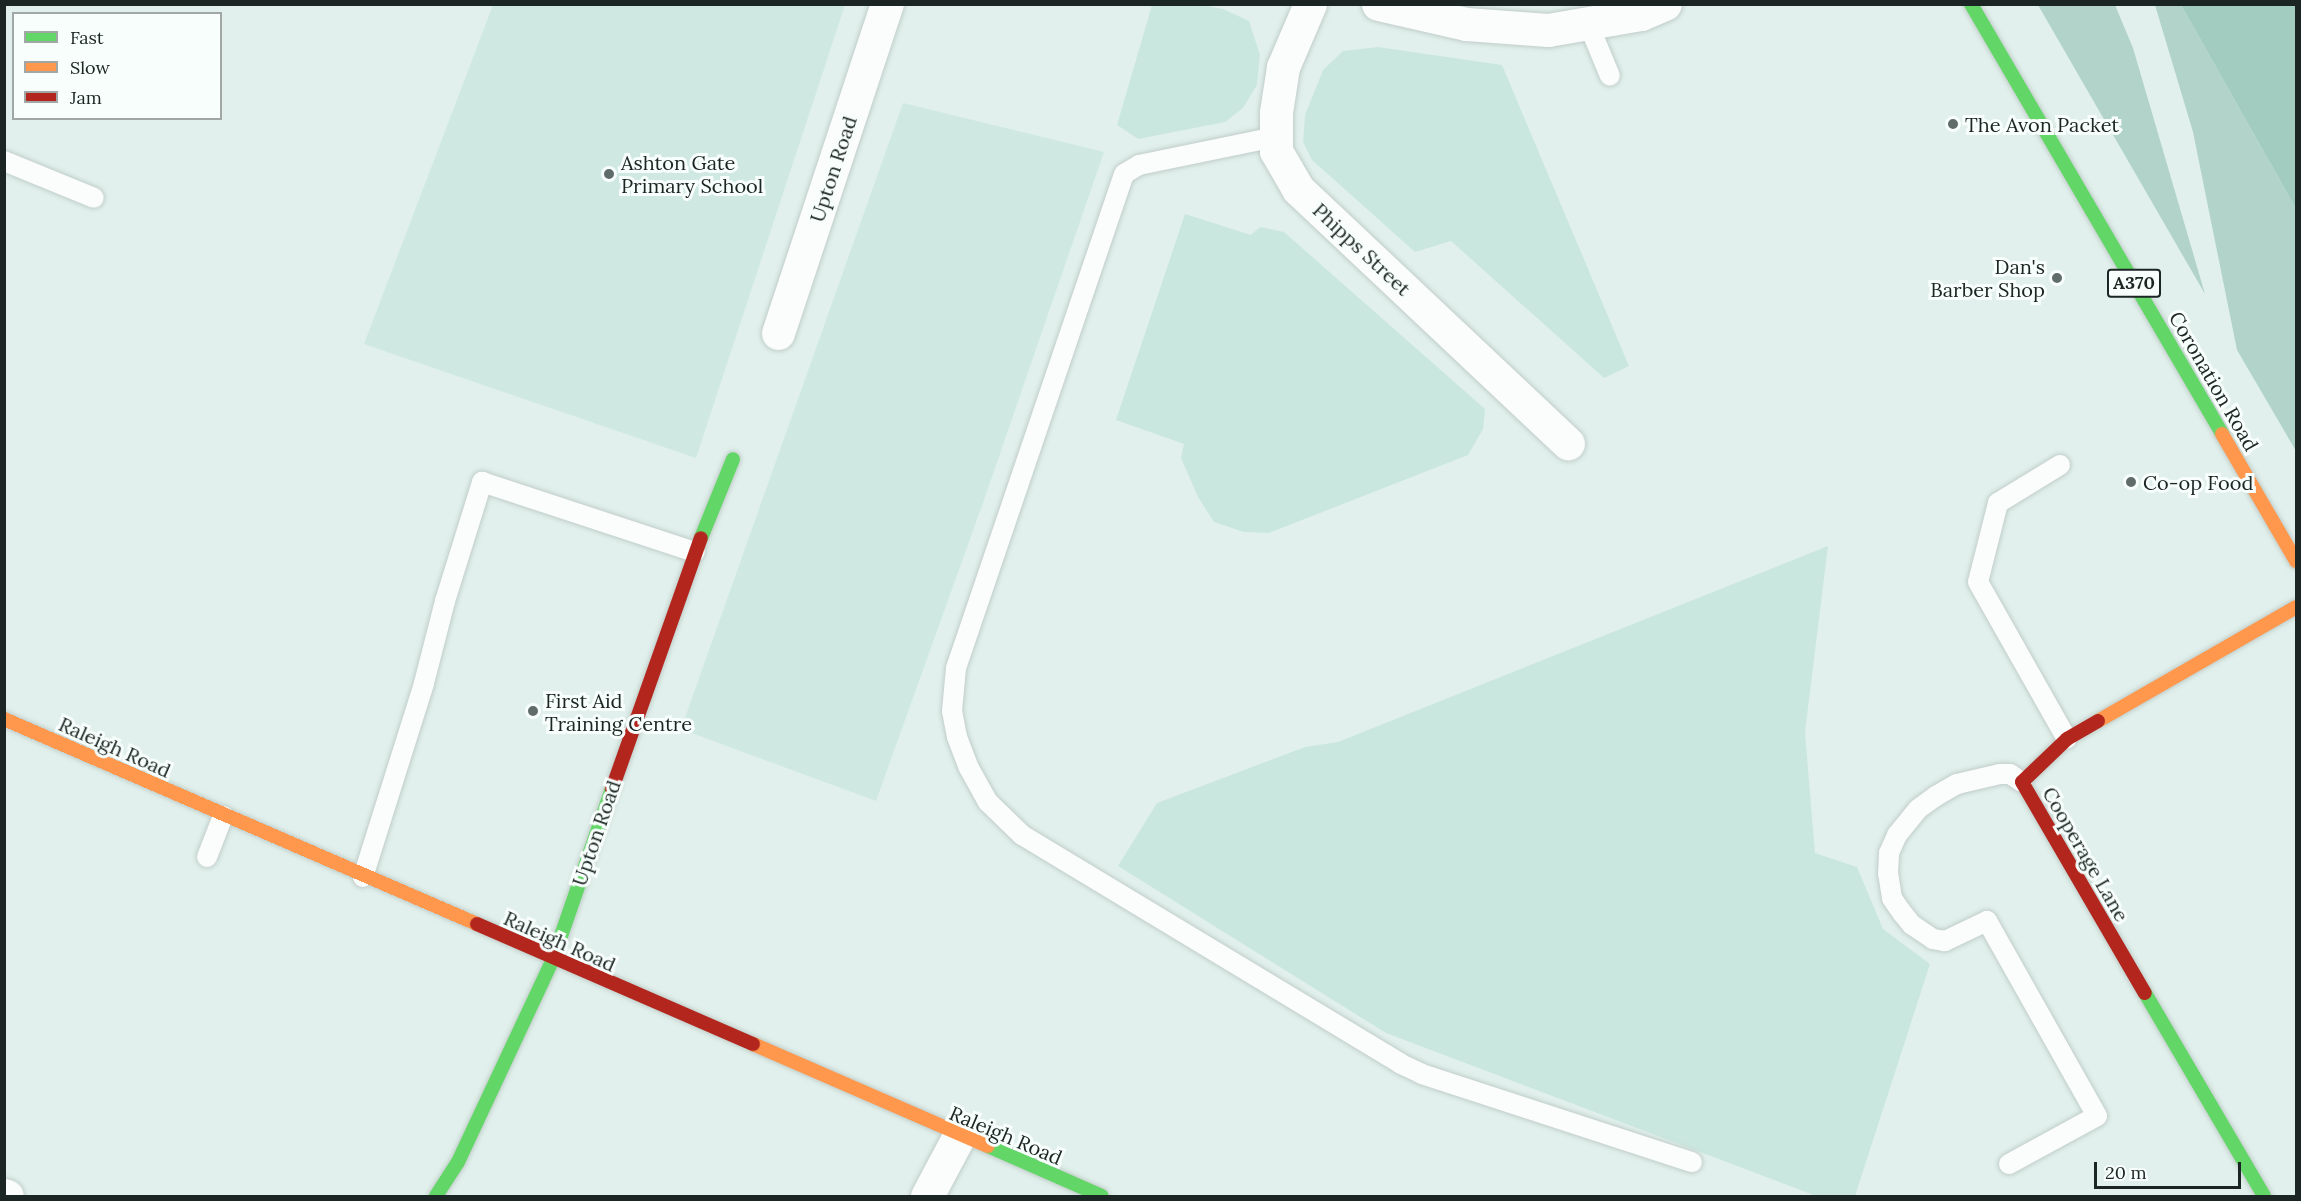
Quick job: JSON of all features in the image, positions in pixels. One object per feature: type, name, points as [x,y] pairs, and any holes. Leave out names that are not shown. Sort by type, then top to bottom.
[{"type":"main road","name":"Coronation Road","points":[[1971,4],[2296,561]]},
{"type":"main road","name":"Upton Road","points":[[436,1197],[458,1162],[553,959],[695,552],[733,459]]},
{"type":"main road","name":"Cooperage Lane","points":[[2264,1197],[2022,782],[2067,739],[2296,607]]},
{"type":"main road","name":"Raleigh Road","points":[[4,719],[1102,1197]]},
{"type":"street","name":"Upton Road","points":[[778,333],[887,4]]},
{"type":"street","name":"Phipps Street","points":[[1310,4],[1283,66],[1276,112],[1276,151],[1298,189],[1568,444]]},
{"type":"street","points":[[1378,4],[1466,24],[1548,30],[1641,14],[1665,4]]},
{"type":"street","points":[[927,1197],[959,1136]]},
{"type":"lane","points":[[1588,22],[1610,76]]},
{"type":"lane","points":[[1275,137],[1139,165],[1124,174],[956,668],[952,711],[957,736],[969,768],[988,802],[1022,835],[1401,1064],[1422,1074],[1692,1162]]},
{"type":"lane","points":[[4,161],[94,198]]},
{"type":"lane","points":[[2060,465],[1998,503],[1978,582],[2067,739]]},
{"type":"lane","points":[[363,877],[424,683],[445,601],[482,482],[695,552]]},
{"type":"lane","points":[[2009,1164],[2097,1116],[1987,921],[1945,941],[1933,939],[1912,925],[1903,914],[1892,898],[1888,874],[1889,853],[1897,836],[1912,815],[1936,796],[1957,784],[2000,774],[2010,774],[2022,782]]},
{"type":"lane","points":[[207,857],[223,816]]},
{"type":"shaded area","name":"Ashton Gate Primary School","points":[[493,5],[845,5],[696,458],[364,344]]},
{"type":"shaded area","points":[[1152,5],[1202,5],[1223,9],[1249,21],[1260,55],[1257,85],[1243,108],[1225,122],[1138,139],[1117,125]]},
{"type":"shaded area","points":[[2038,5],[2115,5],[2133,48],[2205,294]]},
{"type":"shaded area","points":[[2155,5],[2181,5],[2296,209],[2296,451],[2237,350],[2193,132]]},
{"type":"shaded area","points":[[2181,5],[2296,5],[2296,209]]},
{"type":"shaded area","points":[[1378,47],[1502,65],[1629,366],[1604,378],[1451,241],[1415,252],[1312,160],[1303,142],[1305,115],[1323,70],[1343,51]]},
{"type":"shaded area","points":[[903,103],[1104,152],[984,500],[876,801],[681,729]]},
{"type":"shaded area","points":[[1185,214],[1251,235],[1260,227],[1284,232],[1485,409],[1483,429],[1468,455],[1269,533],[1244,532],[1214,522],[1198,497],[1181,458],[1184,444],[1116,420]]},
{"type":"shaded area","points":[[1828,546],[1805,732],[1815,853],[1857,867],[1883,929],[1930,964],[1855,1196],[1816,1196],[1386,1033],[1118,866],[1157,803],[1305,747],[1338,742]]},
{"type":"traffic: fast","points":[[1971,4],[2222,434]]},
{"type":"traffic: fast","points":[[701,538],[733,459]]},
{"type":"traffic: fast","points":[[436,1196],[458,1162],[553,959],[612,789]]},
{"type":"traffic: fast","points":[[2145,993],[2264,1196]]},
{"type":"traffic: fast","points":[[988,1146],[1102,1196]]},
{"type":"traffic: slow","points":[[2222,434],[2296,561]]},
{"type":"traffic: slow","points":[[2098,721],[2296,607]]},
{"type":"traffic: slow","points":[[4,719],[477,924]]},
{"type":"traffic: slow","points":[[753,1044],[988,1146]]},
{"type":"traffic: jam","points":[[612,789],[701,538]]},
{"type":"traffic: jam","points":[[2098,721],[2067,739],[2022,782],[2145,993]]},
{"type":"traffic: jam","points":[[477,924],[753,1044]]},
{"type":"place","name":"The Avon Packet","points":[[1953,124]]},
{"type":"place","name":"Ashton Gate Primary School","points":[[609,174]]},
{"type":"place","name":"Dan's Barber Shop","points":[[2057,278]]},
{"type":"place","name":"Co-op Food","points":[[2131,482]]},
{"type":"place","name":"First Aid Training Centre","points":[[533,711]]}]
